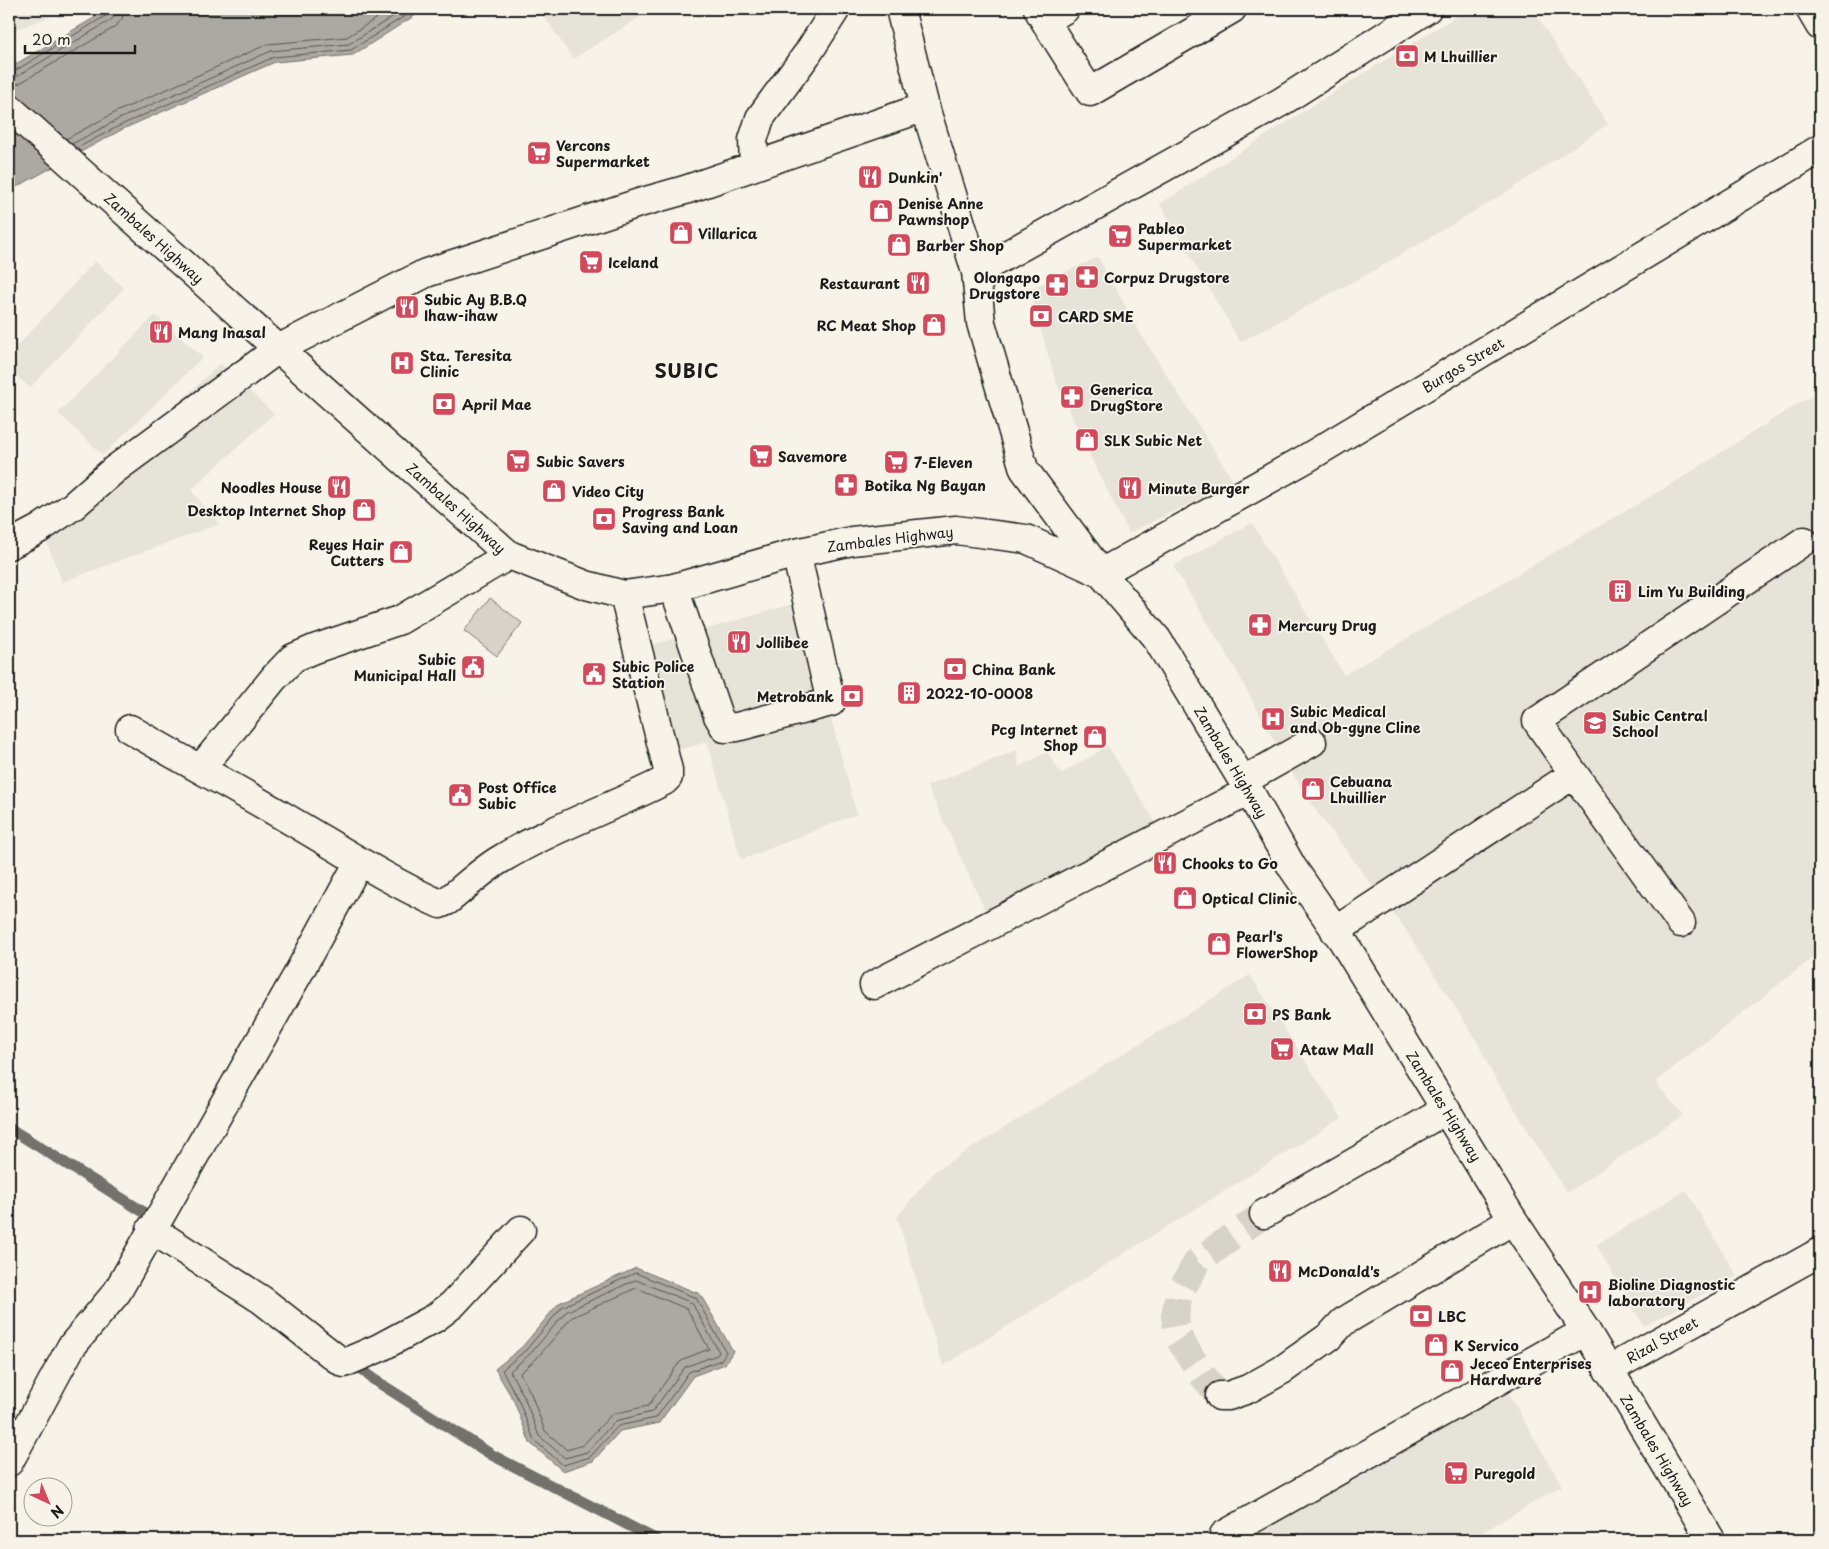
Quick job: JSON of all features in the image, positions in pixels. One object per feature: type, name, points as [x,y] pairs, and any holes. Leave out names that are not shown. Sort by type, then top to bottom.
[{"type":"street","points":[[754,166],[753,140],[760,118],[808,53],[836,9]]},
{"type":"street","points":[[900,9],[925,107],[976,272],[981,323],[1024,469],[1101,573]]},
{"type":"street","points":[[1050,13],[1090,92],[1232,9]]},
{"type":"street","points":[[976,272],[1281,102],[1427,9]]},
{"type":"street","points":[[1810,9],[1820,26]]},
{"type":"street","points":[[9,545],[39,529],[73,506],[114,470],[278,349],[426,273],[639,203],[685,190],[925,107]]},
{"type":"street","name":"Zambales Highway","points":[[9,108],[509,555],[586,585],[624,595],[674,588],[796,553],[852,541],[956,530],[1026,539],[1101,573],[1157,639],[1246,786],[1292,867],[1335,931],[1513,1220],[1586,1331],[1711,1540]]},
{"type":"street","name":"Burgos Street","points":[[1101,573],[1307,458],[1820,149]]},
{"type":"street","points":[[1681,923],[1537,721],[1804,541]]},
{"type":"street","points":[[674,588],[718,716],[725,728],[737,727],[832,702],[796,553]]},
{"type":"street","points":[[201,768],[274,678],[293,658],[400,620],[509,555]]},
{"type":"street","points":[[130,729],[201,768],[360,862],[440,904],[447,901],[500,859],[664,781],[668,777],[668,770],[624,595]]},
{"type":"street","points":[[874,985],[1246,786],[1312,742]]},
{"type":"street","points":[[1335,931],[1574,774]]},
{"type":"street","points":[[9,1462],[71,1347],[117,1292],[360,862]]},
{"type":"street","points":[[1264,1214],[1446,1110]]},
{"type":"street","points":[[1220,1396],[1228,1396],[1248,1389],[1282,1370],[1330,1336],[1343,1322],[1513,1220]]},
{"type":"street","points":[[152,1228],[262,1300],[344,1363],[379,1348],[435,1318],[453,1304],[521,1230]]},
{"type":"street","name":"Rizal Street","points":[[1608,1370],[1820,1252]]},
{"type":"street","points":[[1224,1536],[1586,1331]]},
{"type":"shaded area","points":[[9,9],[70,9],[9,32]]},
{"type":"shaded area","points":[[539,9],[653,9],[573,59]]},
{"type":"shaded area","points":[[1468,9],[1532,9],[1608,124],[1512,189],[1373,271],[1240,342],[1160,204],[1338,89]]},
{"type":"shaded area","points":[[1098,257],[1142,336],[1234,482],[1129,533],[1089,454],[1056,382],[1029,289]]},
{"type":"shaded area","points":[[95,261],[124,288],[30,388],[9,369],[9,355]]},
{"type":"shaded area","points":[[155,315],[203,357],[103,455],[58,413]]},
{"type":"shaded area","points":[[220,363],[274,414],[191,490],[219,524],[62,582],[44,535]]},
{"type":"shaded area","name":"Subic Central School","points":[[1820,391],[1820,952],[1655,1082],[1683,1115],[1567,1193],[1492,1073],[1477,1041],[1403,926],[1317,812],[1287,765],[1235,668],[1173,566],[1252,523],[1344,675],[1675,482]]},
{"type":"shaded area","points":[[490,598],[522,623],[497,656],[464,631]]},
{"type":"shaded area","points":[[799,602],[857,814],[741,860],[707,742],[661,755],[638,649]]},
{"type":"shaded area","points":[[1108,746],[1159,828],[988,916],[927,786],[1017,750],[1019,767],[1047,752],[1061,774]]},
{"type":"shaded area","points":[[1250,975],[1342,1118],[943,1366],[897,1217],[935,1171]]},
{"type":"shaded area","points":[[1686,1190],[1737,1276],[1644,1326],[1596,1245]]},
{"type":"shaded area","points":[[1501,1381],[1562,1486],[1469,1540],[1228,1540]]},
{"type":"water","points":[[109,9],[425,9],[353,55],[275,62],[123,129],[9,191],[9,68]]},
{"type":"water","points":[[636,1268],[700,1294],[733,1351],[725,1364],[693,1376],[659,1423],[620,1431],[593,1461],[563,1471],[530,1443],[514,1401],[495,1369],[522,1347],[559,1303]]},
{"type":"waterway","points":[[9,1128],[158,1221]]},
{"type":"waterway","points":[[351,1360],[373,1379],[492,1455],[657,1540]]},
{"type":"tunnel","points":[[1220,1396],[1203,1376],[1178,1337],[1175,1316],[1179,1294],[1197,1262],[1264,1214]]},
{"type":"place","name":"M Lhuillier","points":[[1407,56]]},
{"type":"place","name":"Vercons Supermarket","points":[[539,153]]},
{"type":"place","name":"Dunkin'","points":[[870,177]]},
{"type":"place","name":"Denise Anne Pawnshop","points":[[881,211]]},
{"type":"place","name":"Villarica","points":[[681,233]]},
{"type":"place","name":"Pableo Supermarket","points":[[1120,236]]},
{"type":"place","name":"Barber Shop","points":[[899,245]]},
{"type":"place","name":"Iceland","points":[[591,262]]},
{"type":"place","name":"Corpuz Drugstore","points":[[1087,277]]},
{"type":"place","name":"Restaurant","points":[[918,283]]},
{"type":"place","name":"Olongapo Drugstore","points":[[1057,285]]},
{"type":"place","name":"Subic Ay B.B.Q Ihaw-ihaw","points":[[407,307]]},
{"type":"place","name":"CARD SME","points":[[1041,316]]},
{"type":"place","name":"RC Meat Shop","points":[[934,325]]},
{"type":"place","name":"Mang Inasal","points":[[161,332]]},
{"type":"place","name":"Sta. Teresita Clinic","points":[[402,363]]},
{"type":"place","name":"Generica DrugStore","points":[[1072,397]]},
{"type":"place","name":"April Mae","points":[[444,404]]},
{"type":"place","name":"SLK Subic Net","points":[[1087,440]]},
{"type":"place","name":"Savemore","points":[[761,456]]},
{"type":"place","name":"Subic Savers","points":[[518,461]]},
{"type":"place","name":"7-Eleven","points":[[896,462]]},
{"type":"place","name":"Botika Ng Bayan","points":[[846,485]]},
{"type":"place","name":"Noodles House","points":[[339,487]]},
{"type":"place","name":"Minute Burger","points":[[1130,488]]},
{"type":"place","name":"Video City","points":[[554,491]]},
{"type":"place","name":"Desktop Internet Shop","points":[[364,510]]},
{"type":"place","name":"Progress Bank Saving and Loan","points":[[604,519]]},
{"type":"place","name":"Reyes Hair Cutters","points":[[401,552]]},
{"type":"place","name":"Lim Yu Building","points":[[1620,591]]},
{"type":"place","name":"Mercury Drug","points":[[1260,625]]},
{"type":"place","name":"Jollibee","points":[[739,642]]},
{"type":"place","name":"Subic Municipal Hall","points":[[473,667]]},
{"type":"place","name":"China Bank","points":[[955,669]]},
{"type":"place","name":"Subic Police Station","points":[[594,674]]},
{"type":"place","name":"2022-10-0008","points":[[909,693]]},
{"type":"place","name":"Metrobank","points":[[852,696]]},
{"type":"place","name":"Subic Medical and Ob-gyne Cline","points":[[1273,719]]},
{"type":"place","name":"Subic Central School","points":[[1595,723]]},
{"type":"place","name":"Pcg Internet Shop","points":[[1095,737]]},
{"type":"place","name":"Cebuana Lhuillier","points":[[1313,789]]},
{"type":"place","name":"Post Office Subic","points":[[460,795]]},
{"type":"place","name":"Chooks to Go","points":[[1165,863]]},
{"type":"place","name":"Optical Clinic","points":[[1185,898]]},
{"type":"place","name":"Pearl's FlowerShop","points":[[1219,944]]},
{"type":"place","name":"PS Bank","points":[[1255,1014]]},
{"type":"place","name":"Ataw Mall","points":[[1282,1049]]},
{"type":"place","name":"McDonald's","points":[[1280,1271]]},
{"type":"place","name":"Bioline Diagnostic laboratory","points":[[1590,1292]]},
{"type":"place","name":"LBC","points":[[1421,1316]]},
{"type":"place","name":"K Servico","points":[[1436,1345]]},
{"type":"place","name":"Jeceo Enterprises Hardware","points":[[1452,1371]]},
{"type":"place","name":"Puregold","points":[[1456,1473]]},
{"type":"district","name":"SUBIC","points":[[687,370]]}]
